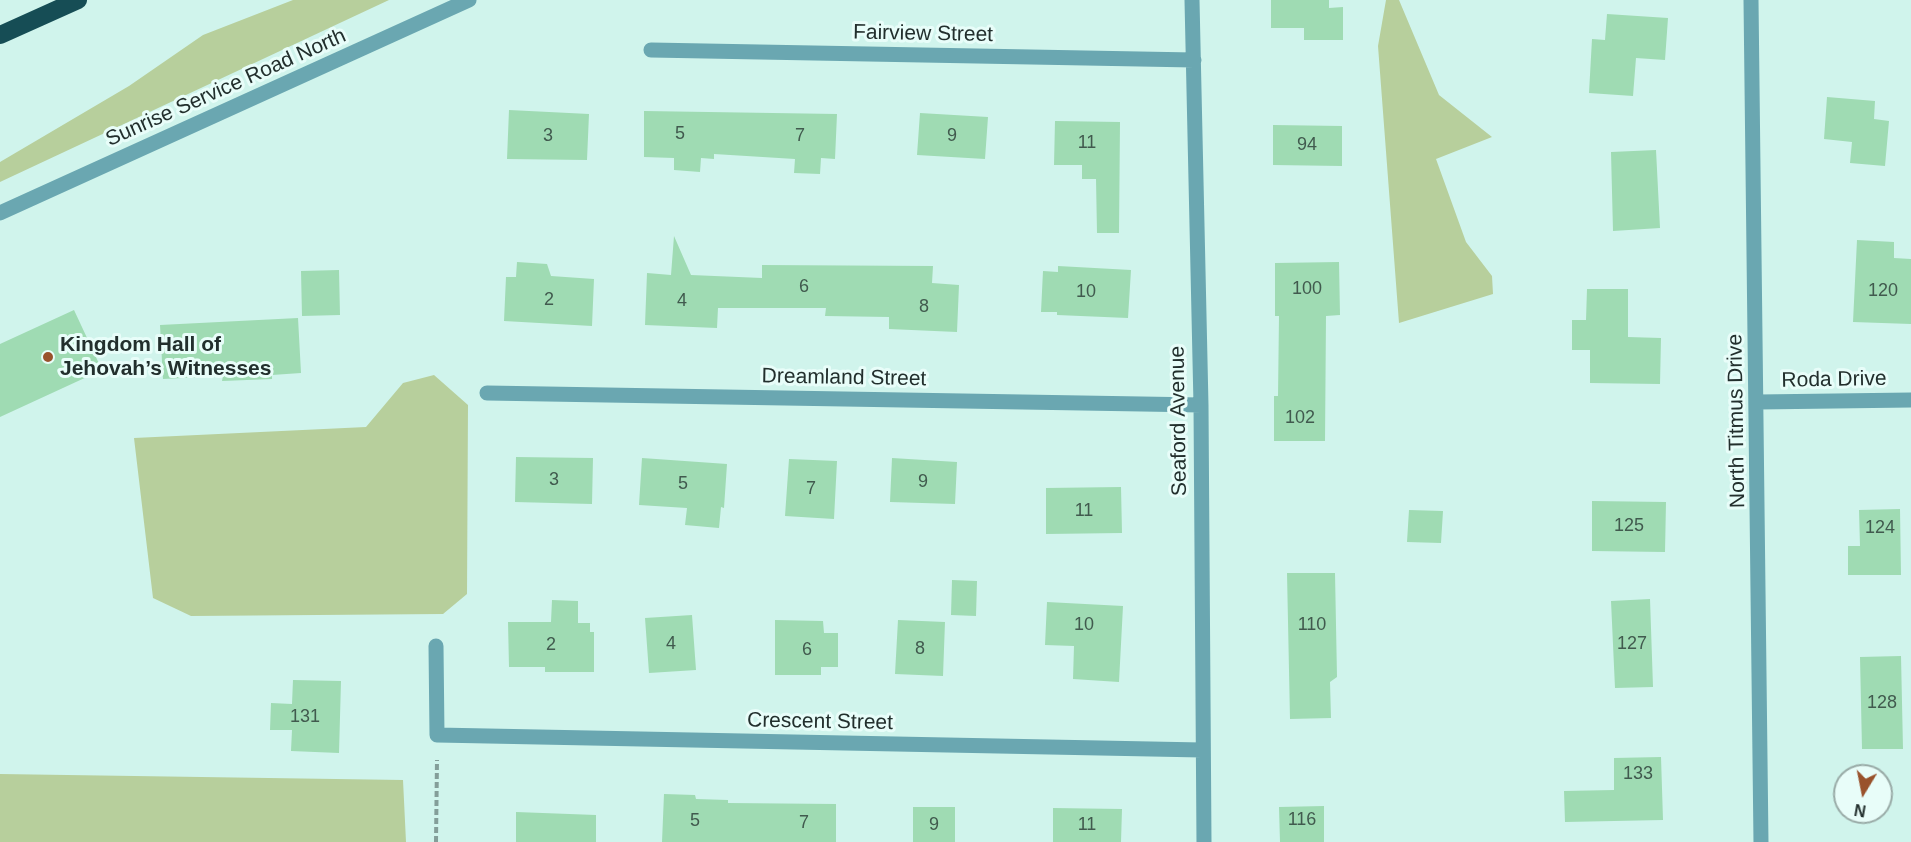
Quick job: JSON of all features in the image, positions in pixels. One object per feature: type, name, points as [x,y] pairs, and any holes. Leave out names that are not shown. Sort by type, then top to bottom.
[{"type":"highway","points":[[0,35],[78,0]]},
{"type":"street","name":"Sunrise Service Road North","points":[[0,213],[469,0]]},
{"type":"street","name":"Seaford Avenue","points":[[1192,0],[1201,405],[1204,842]]},
{"type":"street","name":"North Titmus Drive","points":[[1751,0],[1758,402],[1761,842]]},
{"type":"street","name":"Fairview Street","points":[[651,50],[1194,60]]},
{"type":"street","name":"Dreamland Street","points":[[487,393],[1201,405]]},
{"type":"street","name":"Roda Drive","points":[[1758,402],[1911,400]]},
{"type":"street","points":[[436,646],[437,735]]},
{"type":"street","name":"Crescent Street","points":[[437,735],[1202,750]]},
{"type":"path","points":[[436,842],[437,735]]},
{"type":"green space","points":[[293,0],[389,0],[0,182],[0,162],[129,86],[203,35]]},
{"type":"green space","points":[[1386,0],[1399,0],[1439,95],[1492,137],[1436,159],[1466,242],[1492,276],[1493,294],[1399,323],[1378,46]]},
{"type":"green space","points":[[434,375],[468,405],[467,594],[443,614],[191,616],[153,598],[134,438],[366,427],[403,383]]},
{"type":"green space","points":[[0,774],[403,780],[406,842],[0,842]]},
{"type":"building","points":[[1271,0],[1329,0],[1329,8],[1343,7],[1343,40],[1304,40],[1304,28],[1271,28]]},
{"type":"building","points":[[1607,14],[1668,18],[1665,60],[1636,58],[1633,96],[1589,93],[1592,39],[1605,40]]},
{"type":"building","points":[[1827,97],[1875,101],[1874,119],[1889,121],[1885,166],[1850,163],[1852,142],[1824,139]]},
{"type":"building","points":[[509,110],[589,114],[587,160],[507,159]]},
{"type":"building","points":[[644,111],[837,114],[835,159],[821,158],[820,174],[794,173],[795,159],[714,154],[714,159],[701,158],[700,172],[674,170],[674,158],[644,157]]},
{"type":"building","points":[[920,113],[988,117],[985,159],[917,155]]},
{"type":"building","points":[[1055,121],[1120,122],[1119,233],[1097,233],[1096,179],[1082,179],[1082,165],[1054,165]]},
{"type":"building","points":[[1273,125],[1342,126],[1342,166],[1273,165]]},
{"type":"building","points":[[1656,150],[1660,228],[1613,231],[1611,152]]},
{"type":"building","points":[[674,236],[691,275],[762,278],[762,265],[933,266],[932,283],[959,285],[957,332],[889,329],[889,317],[825,316],[826,308],[718,308],[717,328],[645,325],[647,273],[671,275]]},
{"type":"building","points":[[1857,240],[1894,242],[1894,258],[1911,259],[1911,324],[1853,322]]},
{"type":"building","points":[[517,262],[547,264],[551,276],[594,279],[592,326],[504,321],[506,277],[516,277]]},
{"type":"building","points":[[1339,262],[1340,315],[1326,316],[1325,441],[1274,441],[1274,396],[1278,396],[1279,316],[1275,316],[1275,263]]},
{"type":"building","points":[[1058,266],[1131,270],[1128,318],[1057,315],[1057,312],[1041,312],[1043,271],[1058,272]]},
{"type":"building","points":[[339,270],[340,315],[302,316],[301,271]]},
{"type":"building","points":[[1587,289],[1628,289],[1628,337],[1661,338],[1660,384],[1590,383],[1590,350],[1572,350],[1572,320],[1586,320]]},
{"type":"building","name":"Kingdom Hall of Jehovah’s Witnesses","points":[[74,310],[102,370],[0,417],[0,344]]},
{"type":"building","points":[[298,318],[301,373],[272,375],[272,379],[222,381],[223,376],[163,379],[160,325]]},
{"type":"building","points":[[516,457],[593,458],[592,504],[515,502]]},
{"type":"building","points":[[642,458],[727,464],[724,508],[721,507],[719,528],[685,525],[687,508],[639,505]]},
{"type":"building","points":[[892,458],[957,462],[955,504],[890,502]]},
{"type":"building","points":[[789,459],[837,461],[834,519],[785,516]]},
{"type":"building","points":[[1121,487],[1122,533],[1046,534],[1046,488]]},
{"type":"building","points":[[1592,501],[1666,502],[1665,552],[1592,551]]},
{"type":"building","points":[[1900,509],[1901,575],[1848,575],[1848,546],[1860,546],[1859,510]]},
{"type":"building","points":[[1409,510],[1443,511],[1441,543],[1407,542]]},
{"type":"building","points":[[1287,573],[1335,573],[1337,677],[1330,682],[1331,718],[1290,719]]},
{"type":"building","points":[[952,580],[977,581],[976,616],[951,615]]},
{"type":"building","points":[[1650,599],[1653,687],[1615,688],[1611,601]]},
{"type":"building","points":[[552,600],[578,601],[578,623],[590,623],[590,632],[594,632],[594,672],[545,672],[545,667],[509,667],[508,622],[551,622]]},
{"type":"building","points":[[1047,602],[1123,606],[1119,682],[1073,679],[1074,646],[1045,645]]},
{"type":"building","points":[[692,615],[696,670],[649,673],[645,618]]},
{"type":"building","points":[[775,620],[823,621],[824,633],[838,633],[838,667],[821,667],[821,675],[775,675]]},
{"type":"building","points":[[898,620],[945,622],[943,676],[895,674]]},
{"type":"building","points":[[1901,656],[1903,749],[1862,749],[1860,657]]},
{"type":"building","points":[[293,680],[341,681],[339,753],[291,751],[292,730],[270,730],[271,703],[292,704]]},
{"type":"building","points":[[1661,757],[1663,820],[1565,822],[1564,791],[1614,790],[1614,758]]},
{"type":"building","points":[[664,794],[695,795],[696,799],[728,800],[728,803],[836,804],[836,842],[662,842]]},
{"type":"building","points":[[1324,806],[1324,842],[1280,842],[1279,807]]},
{"type":"building","points":[[913,807],[955,807],[955,842],[913,842]]},
{"type":"building","points":[[1053,808],[1122,809],[1121,842],[1053,842]]},
{"type":"building","points":[[516,812],[596,815],[596,842],[516,842]]},
{"type":"place","name":"Kingdom Hall of Jehovah’s Witnesses","points":[[48,357]]}]
